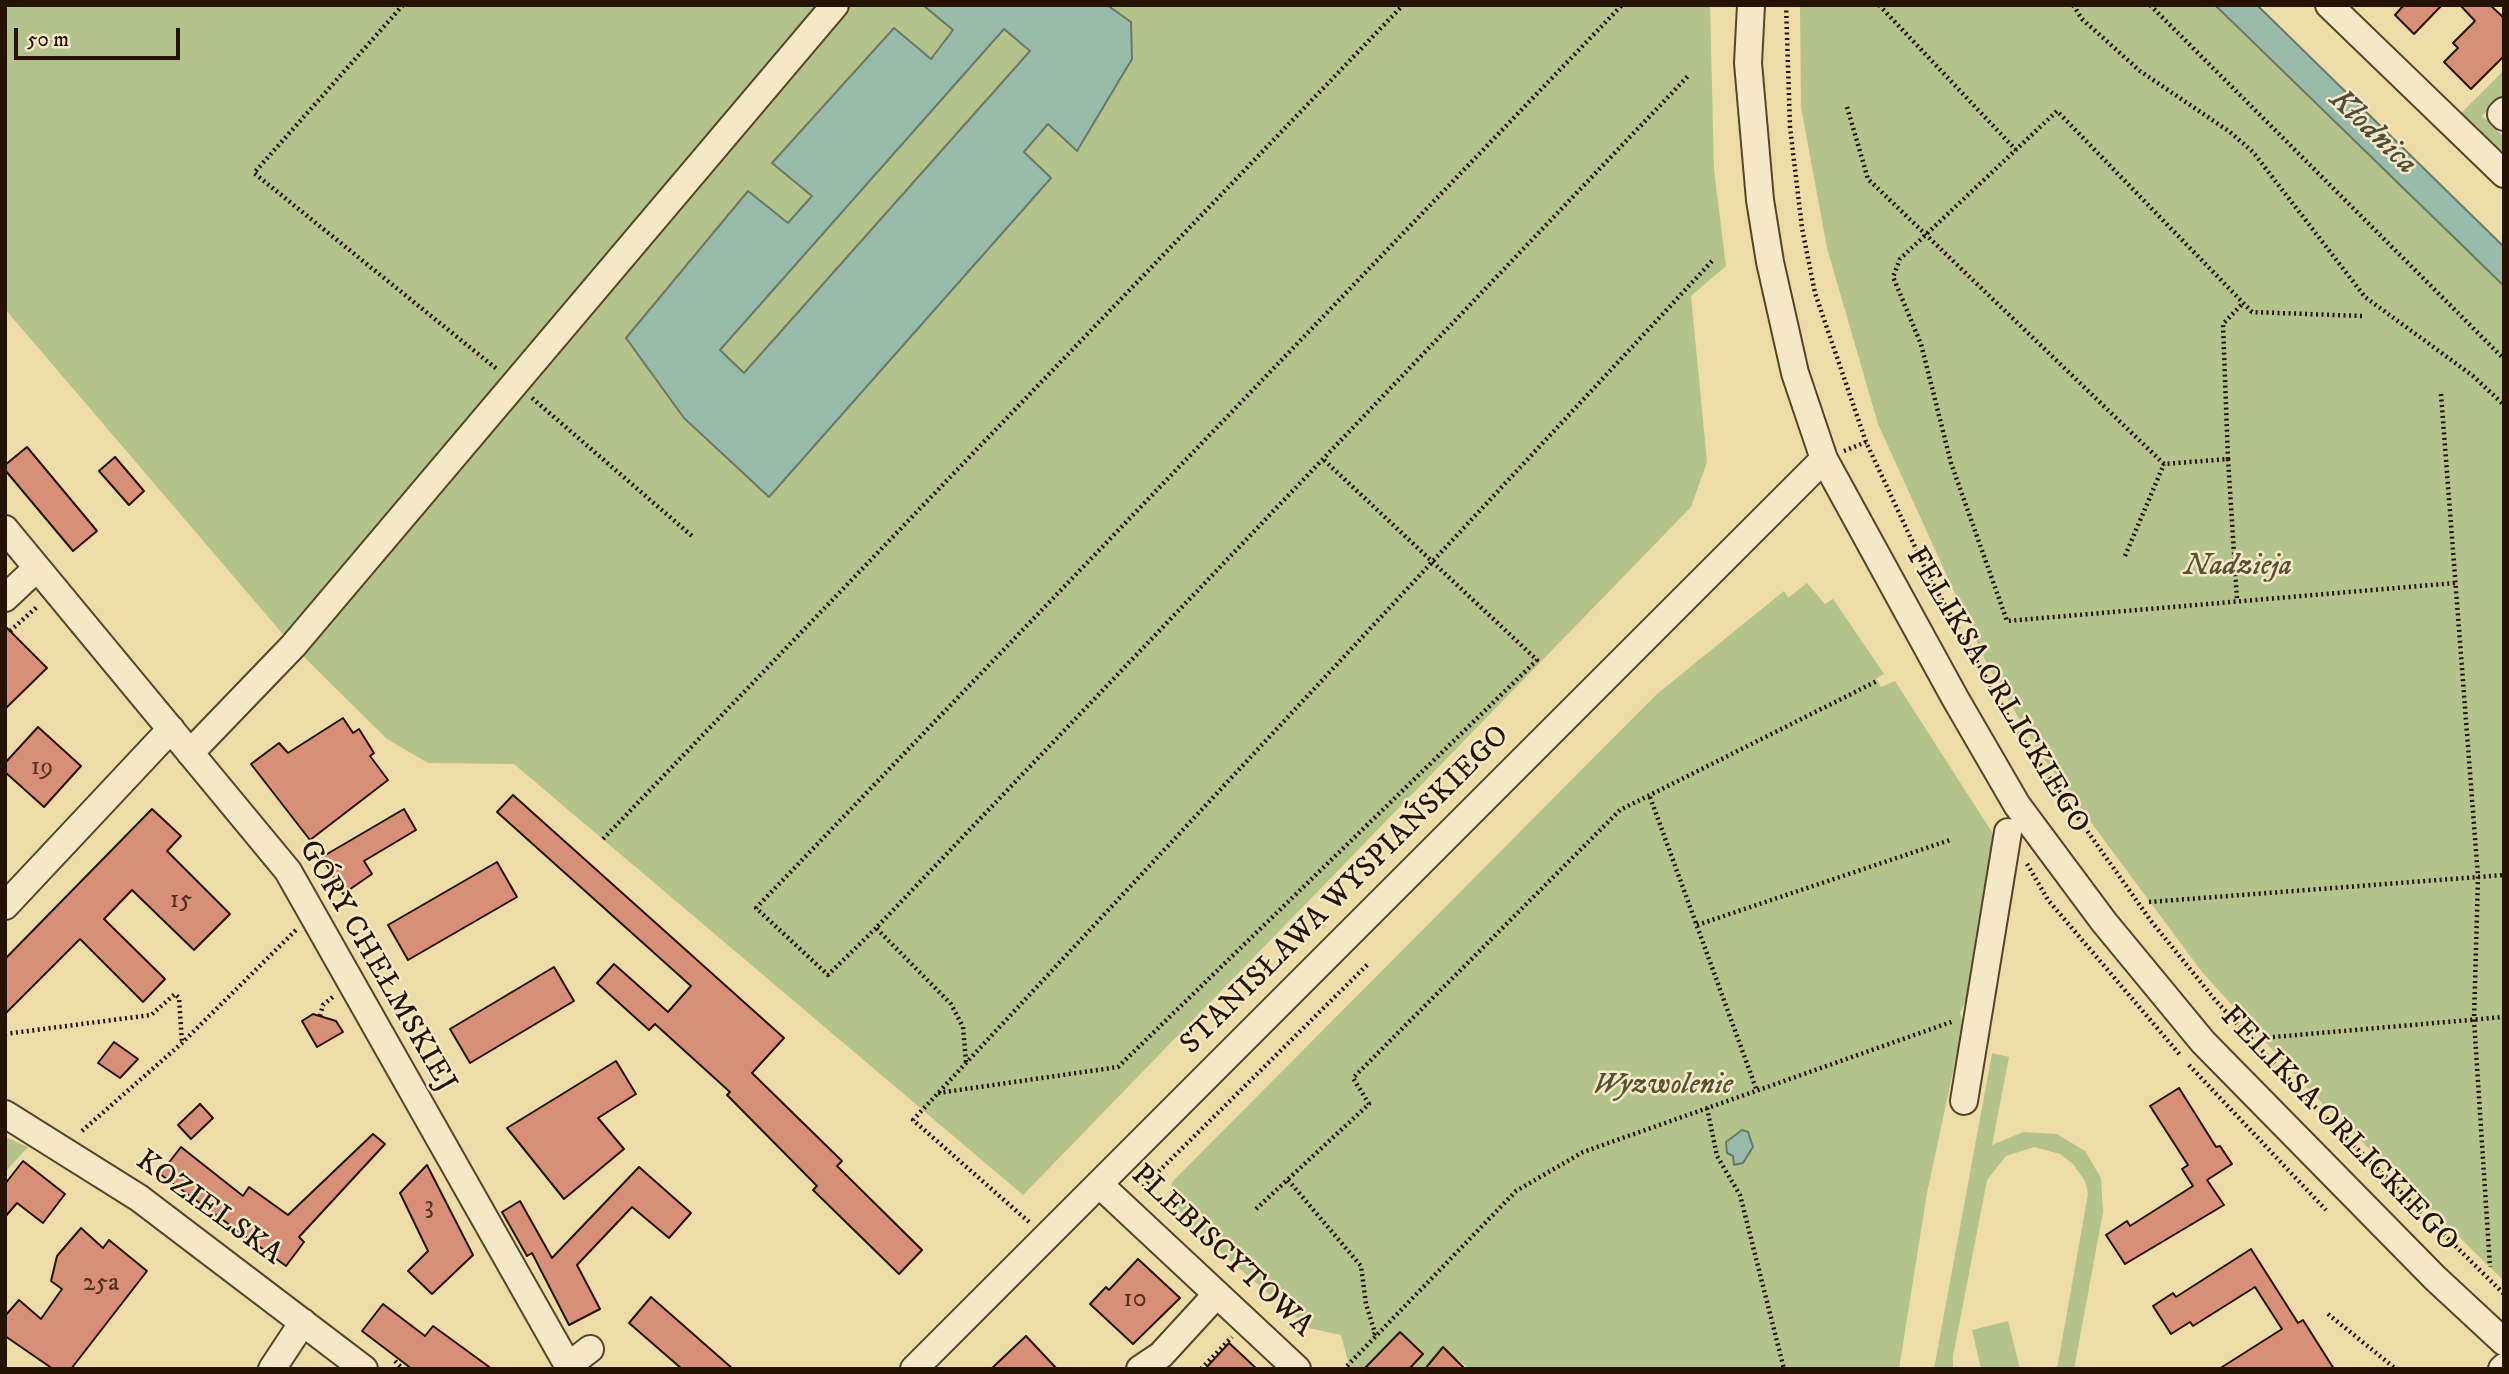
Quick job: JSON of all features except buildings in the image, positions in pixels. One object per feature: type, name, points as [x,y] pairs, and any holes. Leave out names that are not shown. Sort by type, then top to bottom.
[{"type":"street","points":[[190,753],[293,646],[835,5]]},
{"type":"street","name":"FELIKSA ORLICKIEGO","points":[[1751,5],[1748,63],[1760,200],[1770,262],[1795,373],[1824,459],[2017,805],[2104,922],[2203,1042],[2435,1278],[2504,1342]]},
{"type":"street","points":[[2329,5],[2504,174]]},
{"type":"street","points":[[2504,111],[2501,114],[2504,117]]},
{"type":"street","name":"STANISŁAWA WYSPIAŃSKIEGO","points":[[914,1369],[1824,459]]},
{"type":"street","name":"GÓRY CHEŁMSKIEJ","points":[[5,529],[288,871],[312,927],[569,1367]]},
{"type":"street","points":[[5,598],[37,568]]},
{"type":"street","points":[[5,906],[171,729]]},
{"type":"street","points":[[1964,1101],[2008,832]]},
{"type":"street","name":"KOZIELSKA","points":[[5,1114],[139,1198],[365,1369]]},
{"type":"street","name":"PLEBISCYTOWA","points":[[1099,1184],[1297,1369]]},
{"type":"street","points":[[1140,1369],[1161,1355],[1217,1294]]},
{"type":"street","points":[[272,1369],[303,1322]]},
{"type":"street","points":[[569,1367],[590,1349]]},
{"type":"path","points":[[403,5],[254,173],[515,384],[692,536]]},
{"type":"path","points":[[603,839],[1403,5]]},
{"type":"path","points":[[1622,5],[756,908],[828,975],[876,928],[1689,75]]},
{"type":"path","points":[[1786,5],[1790,127],[1802,228],[1815,293],[1866,442],[1928,577],[2015,729],[2096,849],[2151,921],[2216,1001],[2308,1100],[2504,1294]]},
{"type":"path","points":[[1879,5],[2016,150]]},
{"type":"path","points":[[2073,5],[2082,19],[2140,72],[2230,132],[2253,152],[2365,297],[2473,376],[2504,405]]},
{"type":"path","points":[[2151,5],[2504,359]]},
{"type":"path","points":[[1847,107],[1868,179],[2164,464],[2228,459]]},
{"type":"path","points":[[2362,316],[2252,312],[2057,111],[1900,259],[1893,277],[1921,344],[1951,463],[2007,621],[2455,583]]},
{"type":"path","points":[[1035,1227],[914,1120],[1713,260]]},
{"type":"path","points":[[2237,600],[2223,324],[2243,303]]},
{"type":"path","points":[[2441,394],[2478,877],[2474,1020],[2490,1267]]},
{"type":"path","points":[[937,1093],[1118,1067],[1537,660],[1323,459]]},
{"type":"path","points":[[2125,556],[2164,464]]},
{"type":"path","points":[[10,631],[41,603]]},
{"type":"path","points":[[1256,1209],[1369,1104],[1353,1079],[1620,810],[1878,681]]},
{"type":"path","points":[[1650,797],[1757,1091]]},
{"type":"path","points":[[1697,925],[1950,840]]},
{"type":"path","points":[[2149,902],[2504,875]]},
{"type":"path","points":[[82,1131],[312,927]]},
{"type":"path","points":[[876,928],[951,1004],[963,1027],[966,1062]]},
{"type":"path","points":[[1143,1186],[1368,964]]},
{"type":"path","points":[[320,1016],[323,1005],[338,992]]},
{"type":"path","points":[[5,1034],[151,1015],[175,994],[179,998],[181,1043]]},
{"type":"path","points":[[2262,1038],[2504,1017]]},
{"type":"path","points":[[1288,1180],[1361,1266],[1366,1304],[1375,1333],[1347,1366],[1516,1191],[1584,1152],[1961,1018]]},
{"type":"path","points":[[1707,1108],[1717,1156],[1740,1195],[1784,1369]]},
{"type":"path","points":[[2273,1152],[2326,1210]]},
{"type":"path","points":[[2328,1314],[2396,1369]]},
{"type":"path","points":[[1201,1369],[1233,1335]]},
{"type":"path","points":[[395,1361],[403,1369]]},
{"type":"green space","points":[[5,5],[1710,5],[1714,170],[1726,266],[1691,296],[1707,462],[1691,507],[1023,1195],[514,764],[428,763],[387,739],[293,646],[5,309]]},
{"type":"green space","name":"Nadzieja","points":[[1800,5],[2215,5],[2504,286],[2504,1281],[2310,1091],[2202,972],[2038,751],[1986,662],[1878,424],[1827,248],[1801,107]]},
{"type":"green space","points":[[2504,70],[2504,93],[2482,116],[2504,137],[2504,156],[2460,114]]},
{"type":"green space","name":"Wyzwolenie","points":[[1807,583],[1825,604],[1833,599],[1884,674],[1876,679],[1881,687],[1895,681],[1997,840],[1967,999],[1960,1012],[1963,1025],[1927,1193],[1899,1369],[1470,1369],[1443,1348],[1426,1369],[1350,1369],[1341,1335],[1308,1328],[1186,1222],[1170,1193],[1172,1182],[1657,694],[1784,591],[1788,598]]},
{"type":"green space","points":[[1992,1053],[2009,1057],[1992,1145],[2023,1132],[2057,1134],[2085,1151],[2101,1178],[2103,1212],[2074,1369],[2057,1369],[2088,1194],[2085,1181],[2073,1164],[2060,1154],[2034,1147],[2006,1156],[1987,1180],[1953,1356],[1953,1369],[1934,1369]]},
{"type":"green space","points":[[5,1137],[28,1147],[5,1172]]},
{"type":"green space","points":[[2008,1321],[2020,1369],[1981,1369],[1972,1330]]},
{"type":"water","points":[[923,5],[1107,5],[1131,22],[1132,59],[1077,151],[1048,124],[1024,152],[1051,178],[769,497],[684,418],[626,338],[748,191],[788,223],[812,196],[772,163],[894,28],[931,59],[953,30]],"holes":[[[1004,29],[1030,51],[744,373],[720,350]]]},
{"type":"water","name":"Kłodnica","points":[[2215,5],[2257,5],[2504,247],[2504,286]]},
{"type":"water","points":[[1742,1130],[1748,1132],[1753,1147],[1743,1163],[1734,1165],[1733,1156],[1727,1153],[1726,1142]]}]
